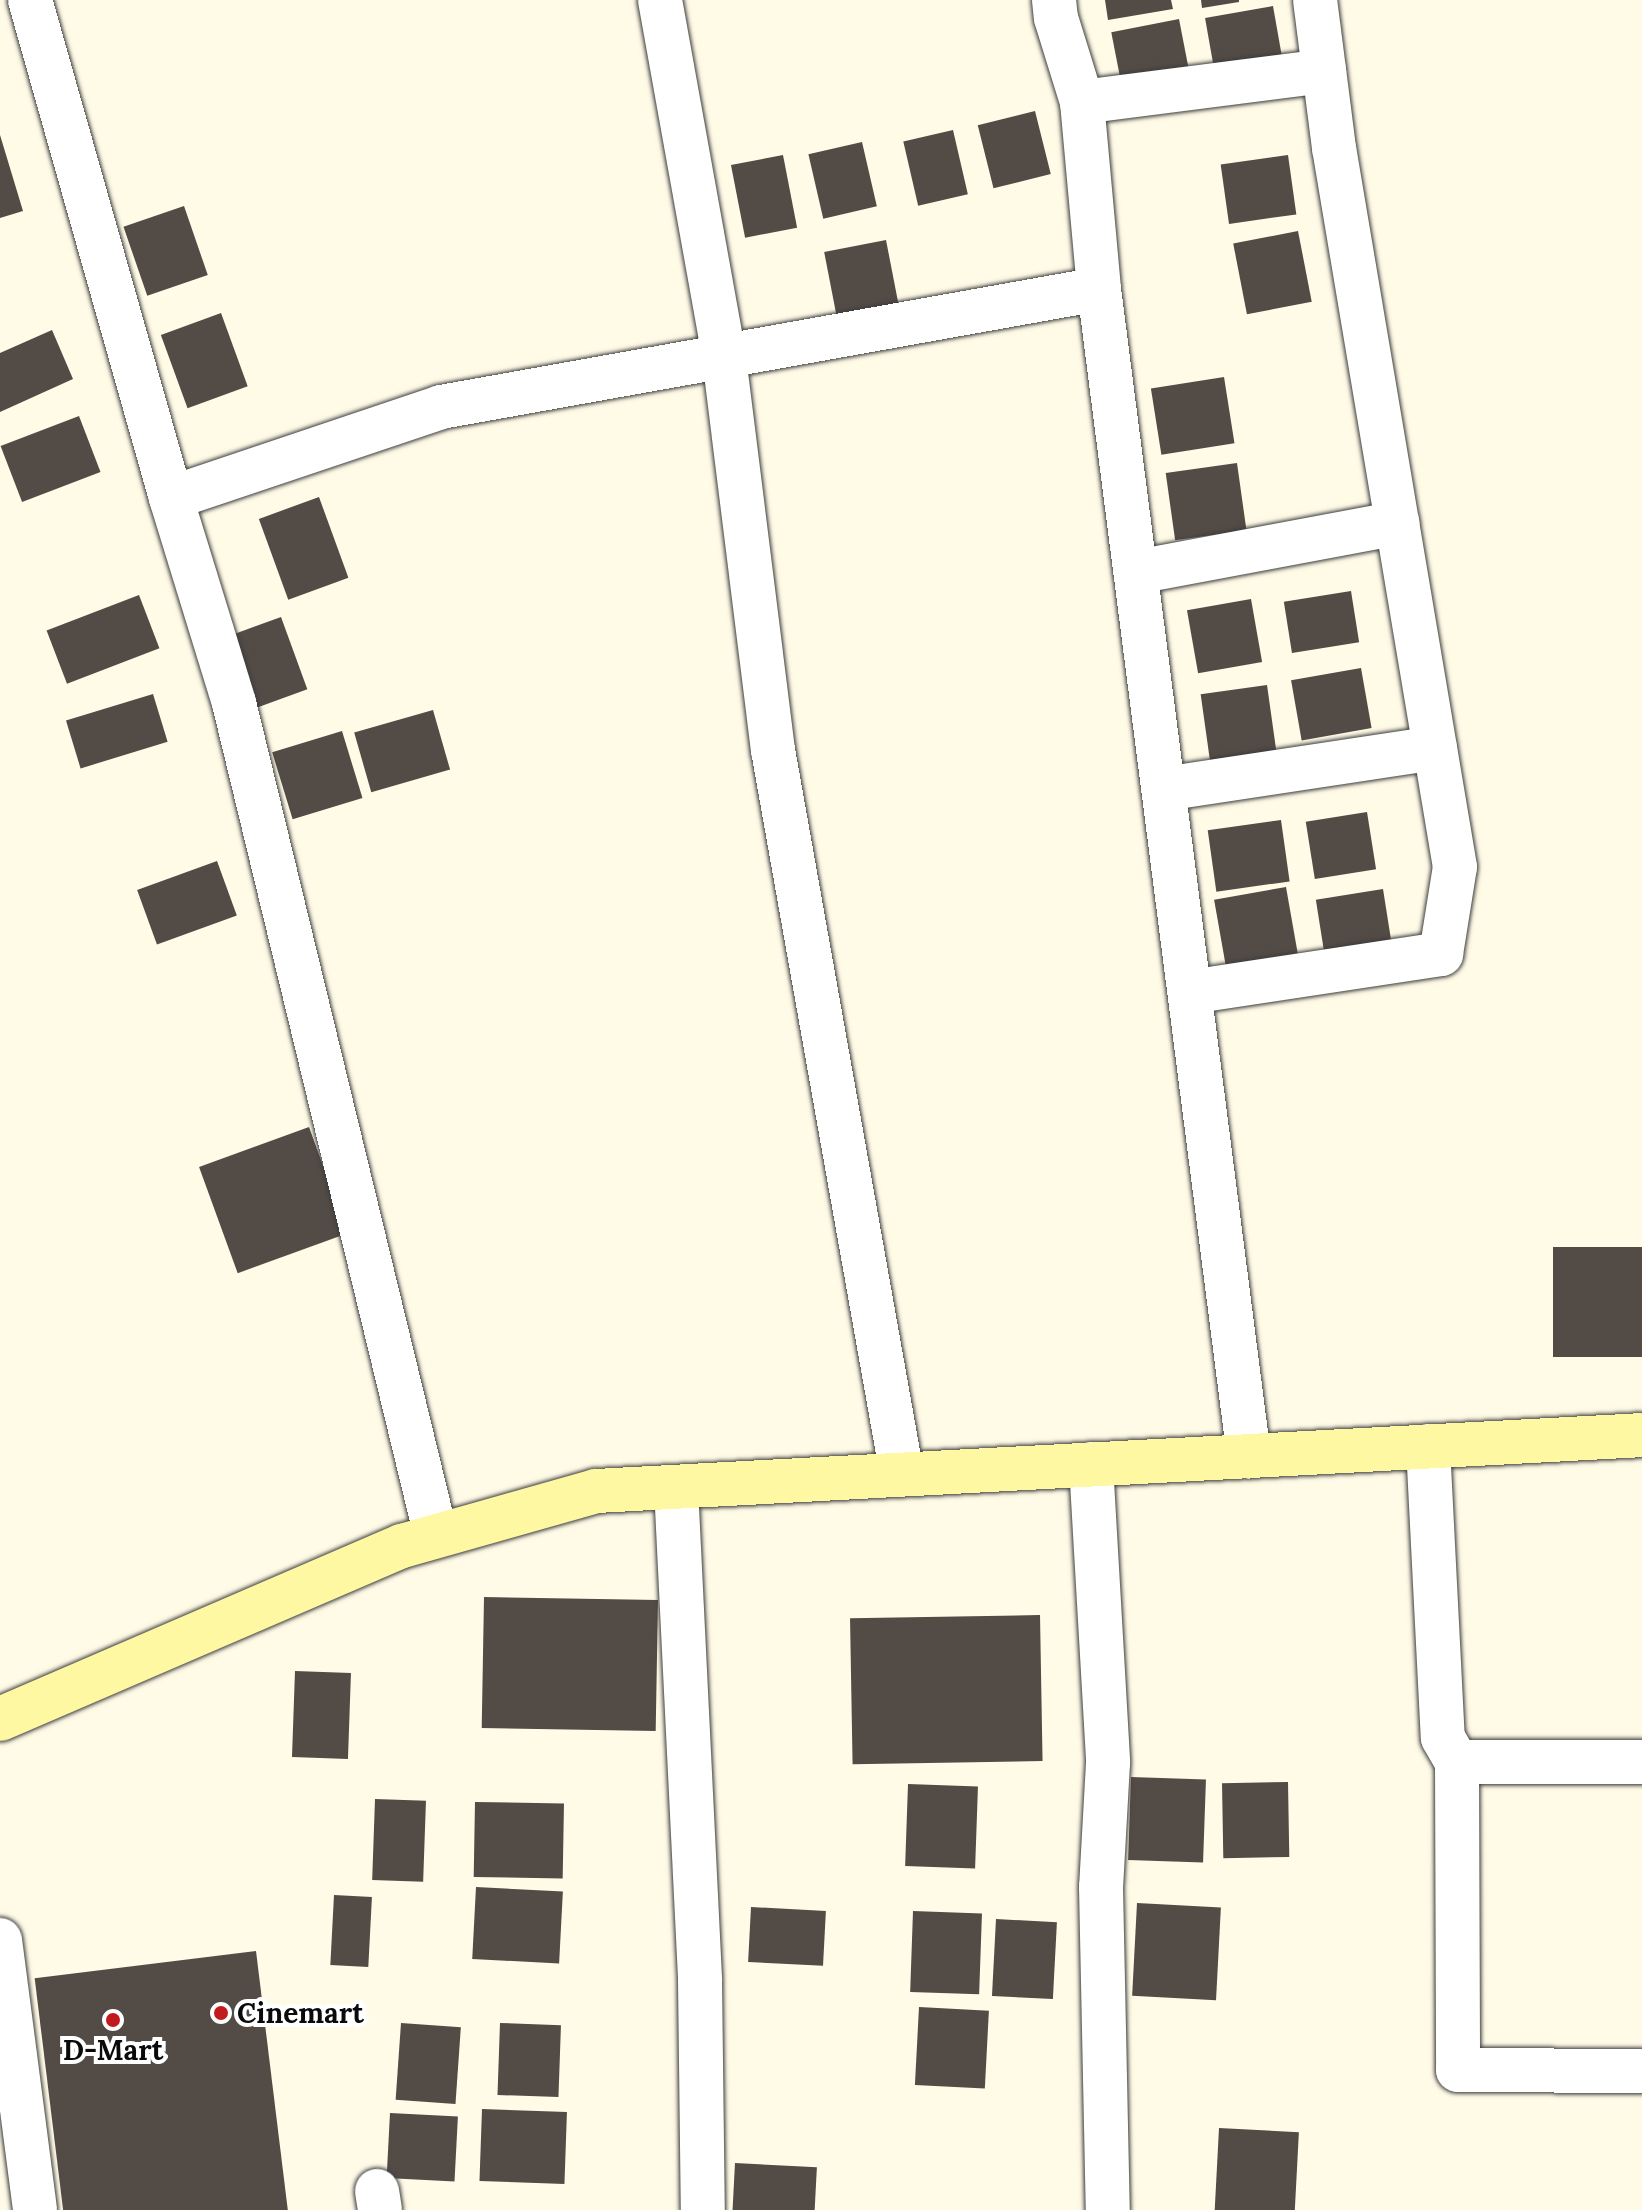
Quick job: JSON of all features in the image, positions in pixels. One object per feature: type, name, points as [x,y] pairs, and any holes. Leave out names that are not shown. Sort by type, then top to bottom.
[{"type":"street","points":[[30,0],[171,498],[234,703],[436,1536]]},
{"type":"street","points":[[660,0],[724,357],[773,750],[902,1475]]},
{"type":"street","points":[[1054,0],[1056,18],[1082,102],[1099,289],[1249,1456]]},
{"type":"street","points":[[1190,992],[1441,954],[1455,867],[1334,148],[1315,0]]},
{"type":"street","points":[[1082,102],[1324,71]]},
{"type":"street","points":[[171,498],[441,407],[1099,289]]},
{"type":"street","points":[[1136,572],[1397,523]]},
{"type":"street","points":[[1164,789],[1435,748]]},
{"type":"street","points":[[0,1719],[402,1546],[596,1491],[1642,1435]]},
{"type":"street","points":[[1428,1446],[1443,1738],[1457,1762],[1458,2070],[1642,2071]]},
{"type":"street","points":[[1091,1464],[1108,1763],[1101,1887],[1108,2210]]},
{"type":"street","points":[[676,1487],[700,1980],[703,2210]]},
{"type":"street","points":[[1457,1762],[1642,1762]]},
{"type":"street","points":[[0,1940],[35,2210]]},
{"type":"building","points":[[1105,0],[1171,0],[1173,9],[1108,20]]},
{"type":"building","points":[[1201,0],[1239,0],[1239,2],[1202,8]]},
{"type":"building","points":[[1273,6],[1283,64],[1215,76],[1205,18]]},
{"type":"building","points":[[1179,19],[1190,77],[1123,90],[1111,32]]},
{"type":"building","points":[[1035,111],[1051,174],[993,188],[978,125]]},
{"type":"building","points":[[953,130],[968,194],[918,206],[903,141]]},
{"type":"building","points":[[0,135],[23,211],[0,218]]},
{"type":"building","points":[[862,142],[877,206],[823,219],[808,154]]},
{"type":"building","points":[[783,155],[797,228],[745,238],[731,165]]},
{"type":"building","points":[[1288,155],[1296,214],[1229,224],[1221,164]]},
{"type":"building","points":[[184,206],[208,275],[147,296],[123,227]]},
{"type":"building","points":[[1298,231],[1312,302],[1247,314],[1233,244]]},
{"type":"building","points":[[886,240],[900,314],[838,326],[824,252]]},
{"type":"building","points":[[221,313],[248,386],[188,408],[161,335]]},
{"type":"building","points":[[52,330],[73,379],[0,412],[0,353]]},
{"type":"building","points":[[1224,377],[1234,443],[1161,455],[1151,389]]},
{"type":"building","points":[[79,416],[101,472],[22,502],[1,446]]},
{"type":"building","points":[[1237,463],[1246,530],[1175,540],[1166,473]]},
{"type":"building","points":[[319,497],[348,578],[288,600],[259,519]]},
{"type":"building","points":[[1351,591],[1359,642],[1292,653],[1284,602]]},
{"type":"building","points":[[139,595],[159,648],[67,684],[47,630]]},
{"type":"building","points":[[1251,599],[1262,662],[1198,673],[1187,610]]},
{"type":"building","points":[[281,617],[307,689],[257,708],[230,635]]},
{"type":"building","points":[[1361,668],[1372,728],[1302,740],[1291,680]]},
{"type":"building","points":[[1267,685],[1276,751],[1210,761],[1201,694]]},
{"type":"building","points":[[153,694],[168,742],[81,768],[66,721]]},
{"type":"building","points":[[433,710],[450,770],[371,792],[354,733]]},
{"type":"building","points":[[342,731],[362,798],[293,819],[272,752]]},
{"type":"building","points":[[1367,812],[1376,869],[1315,879],[1306,822]]},
{"type":"building","points":[[1281,820],[1290,881],[1216,892],[1208,830]]},
{"type":"building","points":[[217,861],[237,916],[157,945],[137,890]]},
{"type":"building","points":[[1286,887],[1299,961],[1227,974],[1214,900]]},
{"type":"building","points":[[1383,889],[1394,958],[1327,969],[1316,900]]},
{"type":"building","points":[[309,1127],[348,1233],[238,1273],[199,1167]]},
{"type":"building","points":[[1553,1247],[1642,1247],[1642,1357],[1553,1357]]},
{"type":"building","points":[[484,1597],[658,1600],[656,1731],[482,1728]]},
{"type":"building","points":[[1040,1615],[1043,1761],[853,1764],[850,1618]]},
{"type":"building","points":[[295,1671],[351,1673],[348,1759],[292,1757]]},
{"type":"building","points":[[1131,1777],[1206,1780],[1203,1863],[1128,1860]]},
{"type":"building","points":[[1288,1782],[1289,1857],[1223,1858],[1222,1783]]},
{"type":"building","points":[[908,1784],[978,1786],[975,1868],[905,1866]]},
{"type":"building","points":[[375,1799],[426,1801],[423,1882],[372,1880]]},
{"type":"building","points":[[475,1802],[564,1804],[563,1879],[474,1877]]},
{"type":"building","points":[[476,1887],[563,1892],[559,1963],[472,1959]]},
{"type":"building","points":[[334,1895],[372,1897],[368,1967],[330,1965]]},
{"type":"building","points":[[1137,1903],[1221,1907],[1216,2000],[1132,1996]]},
{"type":"building","points":[[751,1907],[826,1911],[823,1966],[748,1962]]},
{"type":"building","points":[[913,1911],[982,1913],[979,1994],[910,1992]]},
{"type":"building","points":[[996,1919],[1057,1922],[1053,1999],[992,1996]]},
{"type":"building","points":[[256,1951],[288,2210],[63,2210],[35,1978]]},
{"type":"building","points":[[919,2007],[989,2011],[985,2089],[915,2085]]},
{"type":"building","points":[[401,2023],[461,2027],[455,2104],[396,2100]]},
{"type":"building","points":[[500,2023],[561,2025],[558,2097],[497,2095]]},
{"type":"building","points":[[482,2109],[567,2112],[564,2184],[479,2181]]},
{"type":"building","points":[[390,2113],[458,2117],[455,2181],[387,2178]]},
{"type":"building","points":[[1219,2128],[1299,2132],[1295,2210],[1215,2210]]},
{"type":"building","points":[[735,2163],[817,2167],[815,2210],[733,2210]]},
{"type":"place","name":"Cinemart","points":[[221,2013]]},
{"type":"place","name":"D-Mart","points":[[113,2020]]}]
